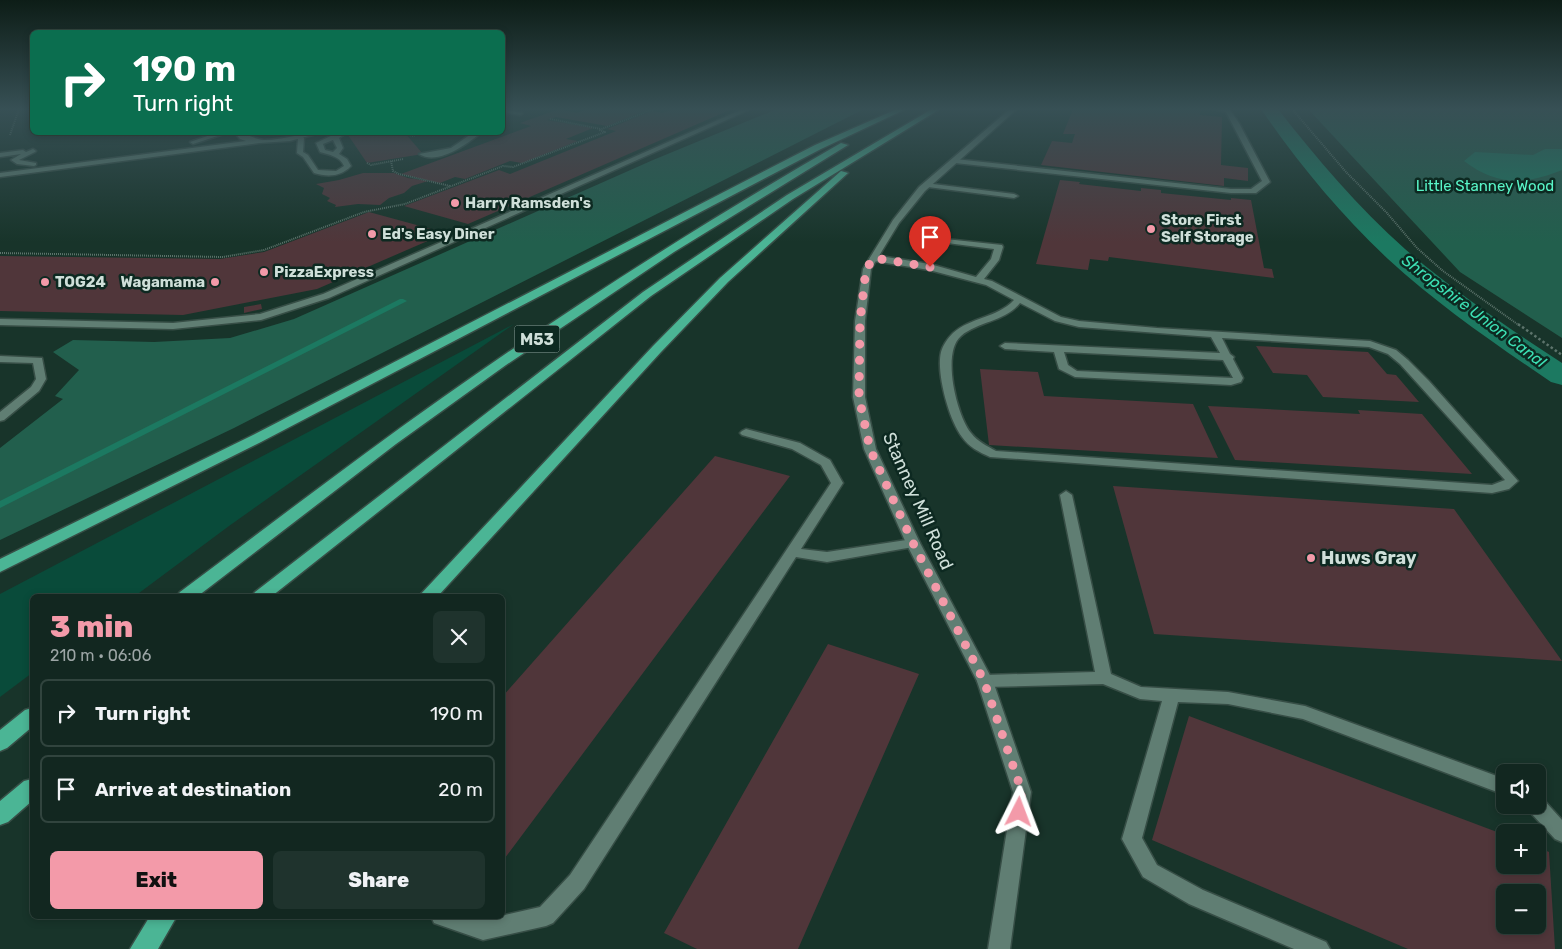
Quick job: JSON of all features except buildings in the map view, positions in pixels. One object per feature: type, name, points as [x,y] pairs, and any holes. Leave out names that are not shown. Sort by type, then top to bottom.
[{"type":"highway","points":[[0,566],[256,439],[806,153]]},
{"type":"highway","name":"M53","points":[[189,594],[391,441],[611,287],[829,153]]},
{"type":"highway","name":"M53","points":[[264,594],[647,294],[790,197],[864,153]]},
{"type":"highway","points":[[430,594],[657,349],[724,280],[868,153]]},
{"type":"highway","points":[[0,742],[30,718]]},
{"type":"highway","points":[[0,815],[30,790]]},
{"type":"highway","points":[[143,949],[163,919]]},
{"type":"street","points":[[0,155],[14,153]]},
{"type":"street","points":[[28,153],[14,160],[19,163],[34,164]]},
{"type":"street","points":[[0,169],[115,153]]},
{"type":"street","points":[[0,175],[165,153]]},
{"type":"street","points":[[301,153],[306,156],[316,172],[329,174],[345,170],[348,166],[344,160],[332,153]]},
{"type":"street","points":[[422,154],[437,153]]},
{"type":"street","points":[[0,322],[173,326],[261,316],[326,296],[648,153]]},
{"type":"street","name":"Stanney Mill Road","points":[[964,153],[928,184],[896,222],[866,269],[860,321],[859,397],[870,449],[913,543],[984,681],[1022,792],[999,949]]},
{"type":"street","points":[[955,161],[1231,191],[1252,191],[1266,182],[1251,153]]},
{"type":"street","points":[[928,184],[1014,196]]},
{"type":"street","points":[[939,240],[999,247],[995,260],[978,280]]},
{"type":"street","points":[[874,258],[930,267],[988,283],[1020,299],[1058,319],[1079,324],[1215,335],[1370,344],[1392,352],[1425,383],[1512,481],[1505,486],[1492,489],[994,454],[980,448],[968,439],[956,417],[946,374],[946,347],[958,333],[966,328],[1008,312],[1020,299]]},
{"type":"street","points":[[1058,349],[1063,367],[1075,374],[1231,382],[1238,378],[1229,357],[1215,335]]},
{"type":"street","points":[[1005,346],[1229,357]]},
{"type":"street","points":[[0,359],[38,360],[42,379],[35,389],[0,418]]},
{"type":"street","points":[[450,919],[483,930],[546,916],[577,882],[790,552],[837,483],[826,463],[796,446],[746,433]]},
{"type":"street","points":[[1066,495],[1104,678]]},
{"type":"street","points":[[790,552],[827,558],[913,543]]},
{"type":"street","points":[[984,681],[1104,678],[1140,692],[1228,698],[1305,713],[1496,783]]},
{"type":"street","points":[[1172,694],[1132,839],[1150,871],[1196,897],[1319,949]]},
{"type":"street","points":[[1544,814],[1562,833]]},
{"type":"path","points":[[0,253],[223,257],[264,250],[364,212],[405,204],[503,166],[513,167],[549,153]]},
{"type":"path","points":[[1330,153],[1387,213],[1417,248],[1443,271],[1562,355]]},
{"type":"path","points":[[344,160],[357,158],[372,165],[405,158]]},
{"type":"path","points":[[391,161],[393,170],[399,174],[450,186]]},
{"type":"shaded area","points":[[1473,153],[1533,155],[1536,153],[1562,153],[1562,170],[1549,175],[1523,180],[1500,179],[1476,169],[1464,161]]},
{"type":"shaded area","points":[[514,324],[229,526],[138,594],[30,594],[30,674],[0,697],[0,594]]},
{"type":"green space","points":[[669,153],[777,153],[234,428],[0,540],[0,448],[63,399],[55,396],[79,370],[53,352],[73,340],[154,342],[230,338],[294,319]]},
{"type":"green space","name":"Little Stanney Wood","points":[[1349,153],[1562,153],[1562,338],[1460,272]]},
{"type":"waterway","name":"Shropshire Union Canal","points":[[1303,153],[1363,220],[1397,254],[1436,287],[1562,376]]},
{"type":"waterway","points":[[0,505],[403,301]]},
{"type":"place","name":"Harry Ramsden's","points":[[455,203]]},
{"type":"place","name":"Store First Self Storage","points":[[1151,229]]},
{"type":"place","name":"Ed's Easy Diner","points":[[372,234]]},
{"type":"place","name":"PizzaExpress","points":[[264,272]]},
{"type":"place","name":"TOG24","points":[[45,282]]},
{"type":"place","name":"Wagamama","points":[[215,282]]},
{"type":"place","name":"Huws Gray","points":[[1311,558]]},
{"type":"route","points":[[930,267],[874,258],[866,269],[860,321],[859,397],[870,449],[913,543],[984,681],[1022,792],[1019,812]]}]
